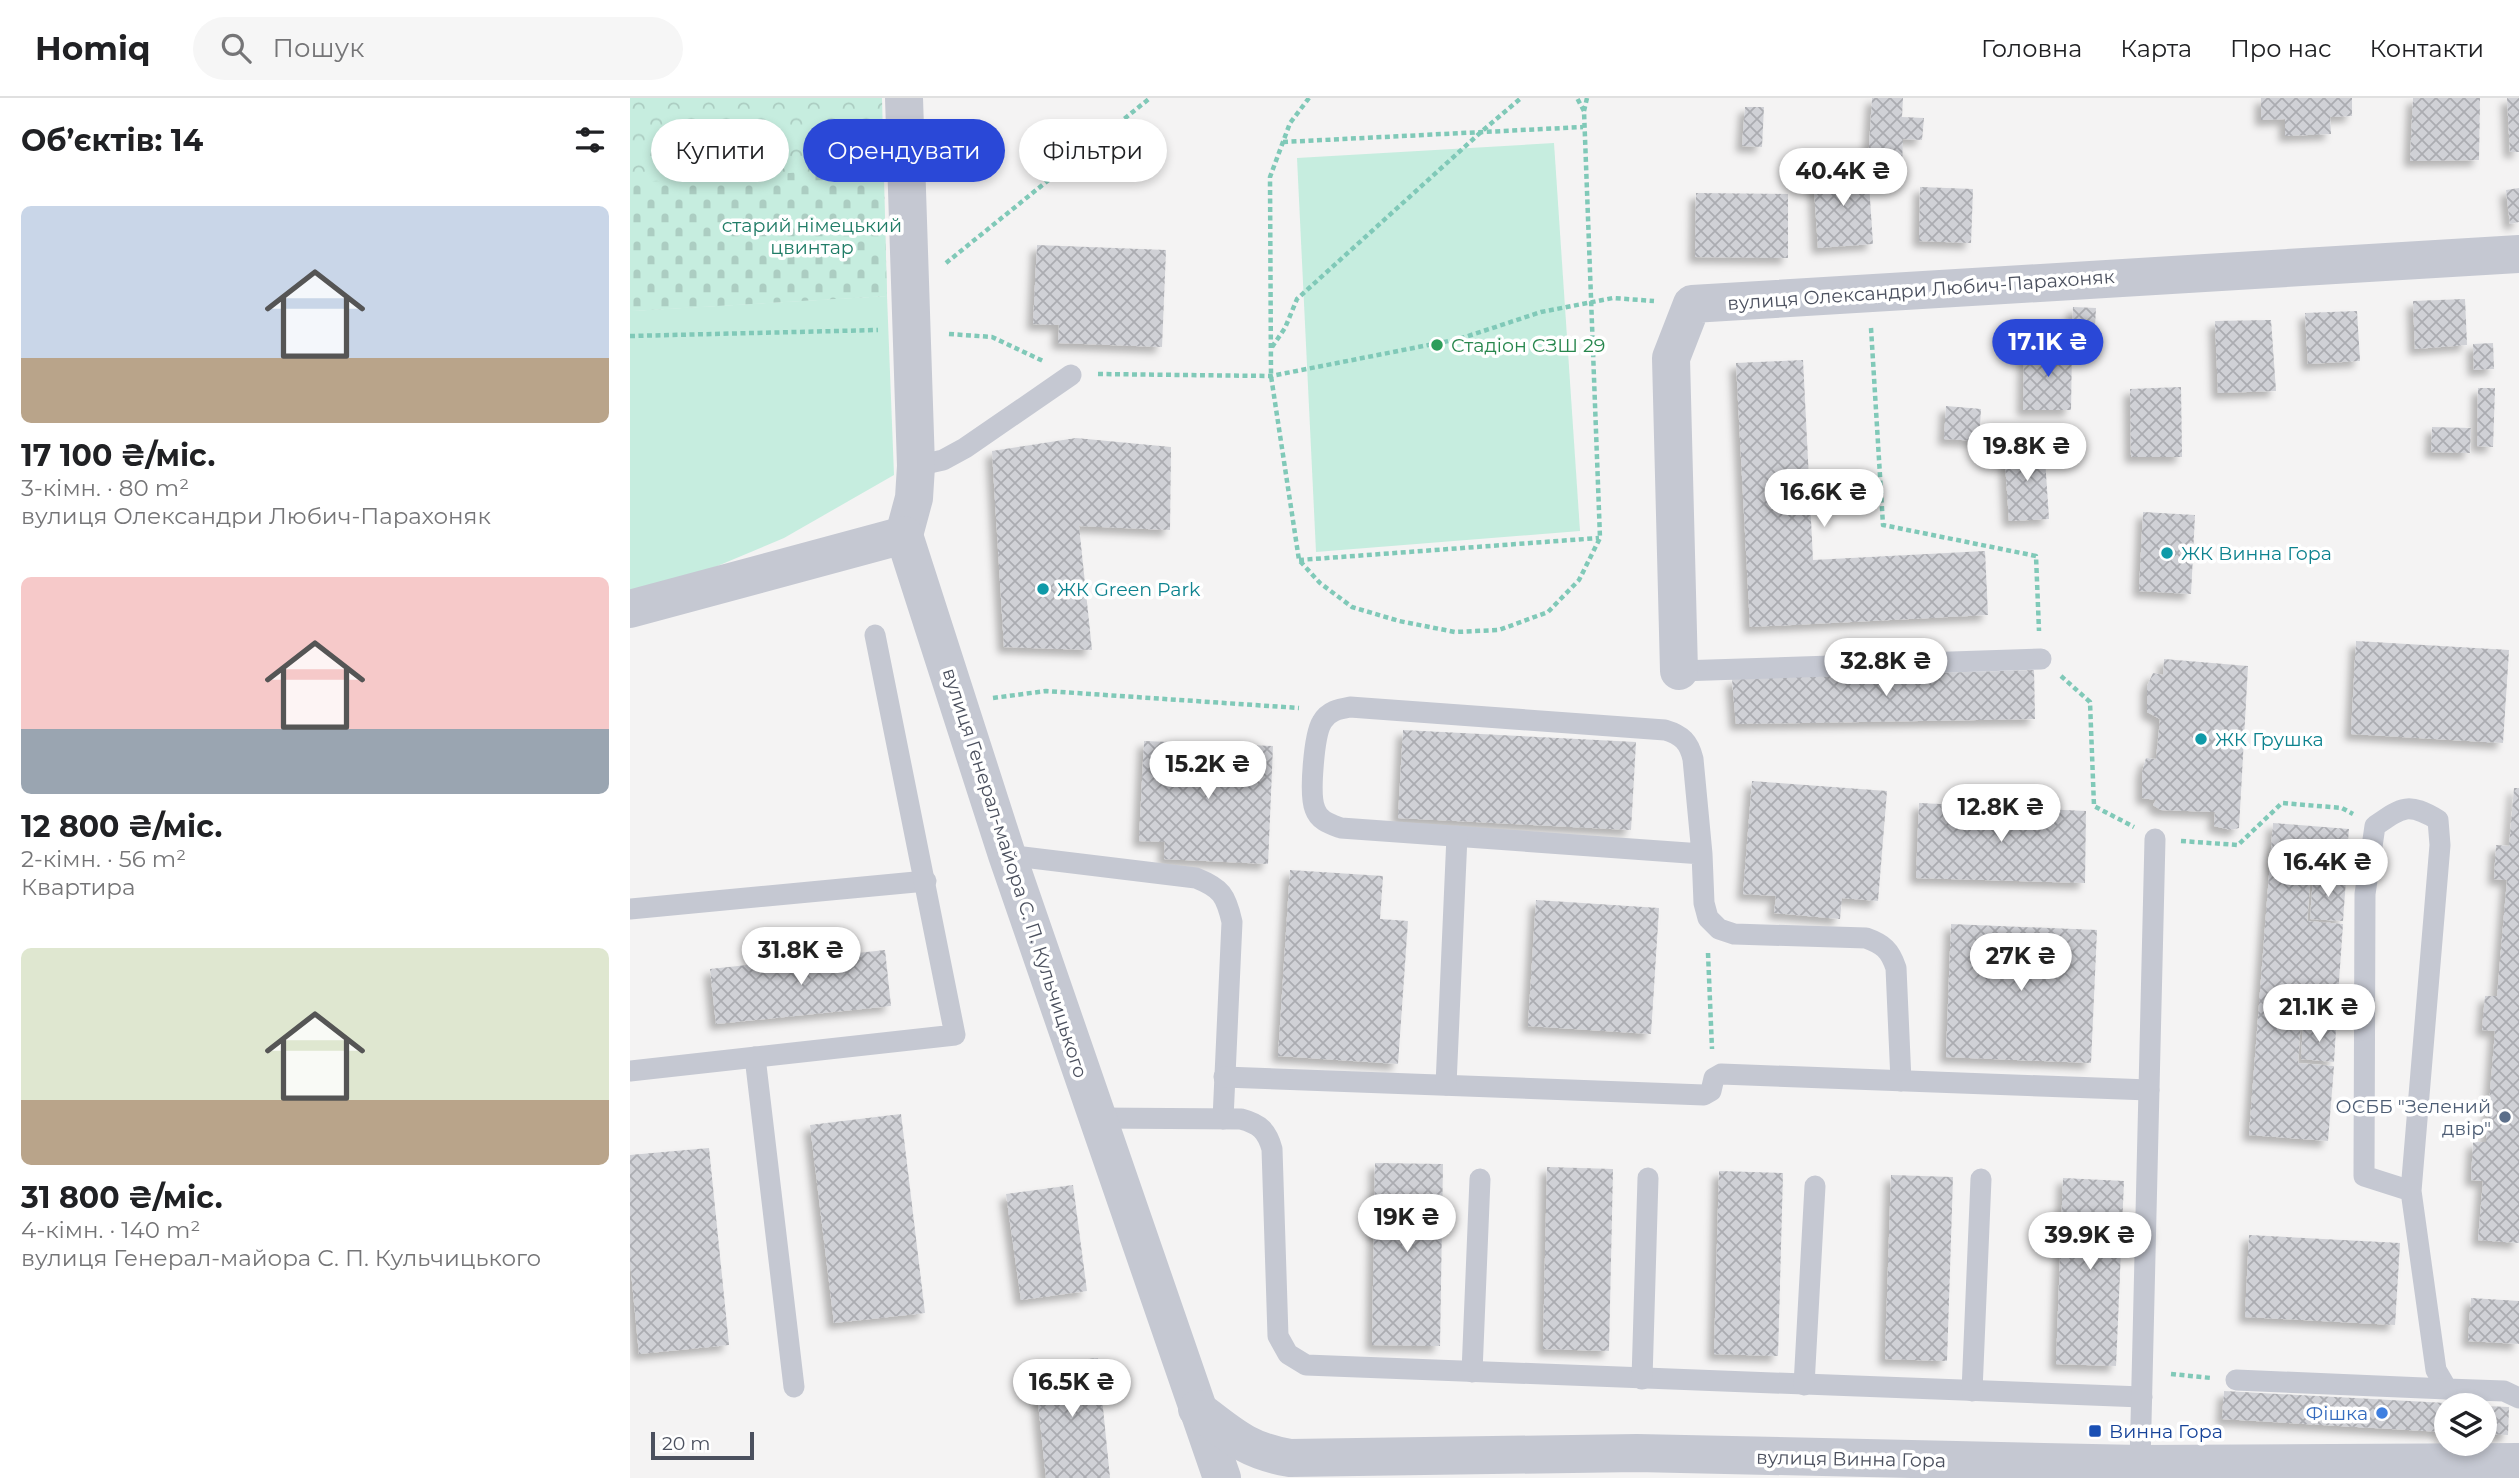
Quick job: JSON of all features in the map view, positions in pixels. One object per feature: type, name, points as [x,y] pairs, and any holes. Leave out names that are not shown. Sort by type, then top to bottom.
[{"type":"street","points":[[630,609],[904,535],[914,498],[916,467],[904,98]]},
{"type":"street","name":"вулиця Олександри Любич-Парахоняк","points":[[1679,671],[1671,358],[1692,304],[2519,254]]},
{"type":"street","name":"вулиця Генерал-майора С. П. Кульчицького","points":[[904,535],[1007,855],[1222,1478]]},
{"type":"street","name":"вулиця Винна Гора","points":[[1197,1409],[1245,1446],[1266,1454],[1290,1458],[1637,1453],[1844,1469],[2010,1470],[2140,1464],[2336,1471],[2498,1467]]},
{"type":"lane","points":[[916,467],[943,460],[965,448],[1072,374]]},
{"type":"lane","points":[[630,1071],[955,1035],[875,635]]},
{"type":"lane","points":[[1679,671],[2041,659]]},
{"type":"lane","points":[[1702,853],[1341,828],[1326,823],[1315,810],[1312,794],[1317,736],[1322,720],[1334,710],[1350,707],[1665,730],[1679,734],[1689,744],[1693,759],[1702,853],[1704,903],[1708,918],[1719,929],[1734,934],[1866,938],[1880,943],[1891,954],[1896,968],[1901,1081]]},
{"type":"lane","points":[[2411,1191],[2364,1176],[2365,894],[2375,826],[2399,809],[2420,809],[2438,820],[2440,845],[2411,1191],[2436,1370],[2447,1389]]},
{"type":"lane","points":[[1446,1085],[1457,836]]},
{"type":"lane","points":[[2140,1464],[2155,839]]},
{"type":"lane","points":[[1007,855],[1196,878],[1215,886],[1228,901],[1232,922],[1223,1119]]},
{"type":"lane","points":[[630,909],[926,881]]},
{"type":"lane","points":[[755,1057],[794,1387]]},
{"type":"lane","points":[[1224,1077],[1704,1095],[1711,1091],[1714,1078],[1721,1074],[2149,1090]]},
{"type":"lane","points":[[1097,1118],[1241,1119],[1257,1123],[1268,1134],[1272,1149],[1276,1326],[1278,1336],[1288,1354],[1306,1365],[2141,1397]]},
{"type":"lane","points":[[1642,1379],[1648,1178]]},
{"type":"lane","points":[[1472,1372],[1479,1179]]},
{"type":"lane","points":[[1972,1391],[1982,1179]]},
{"type":"lane","points":[[1804,1385],[1815,1186]]},
{"type":"lane","points":[[2236,1380],[2504,1391],[2519,1398]]},
{"type":"path","points":[[909,293],[1150,98]]},
{"type":"path","points":[[1309,98],[1290,123],[1270,177],[1271,376],[1299,560],[1320,583],[1352,607],[1399,621],[1455,632],[1499,630],[1548,612],[1578,580],[1600,538],[1583,127],[1587,98]]},
{"type":"path","points":[[1271,349],[1297,299],[1521,98]]},
{"type":"path","points":[[1577,98],[1584,111]]},
{"type":"path","points":[[1283,142],[1583,127]]},
{"type":"path","points":[[630,336],[911,331],[992,337],[1072,374],[1271,376],[1459,339],[1541,312],[1614,298]]},
{"type":"path","points":[[1299,560],[1600,538]]},
{"type":"path","points":[[958,702],[1046,691],[1334,710]]},
{"type":"path","points":[[1708,918],[1714,1078]]},
{"type":"path","points":[[2142,1372],[2236,1380]]},
{"type":"green space","name":"старий німецький цвинтар","points":[[630,98],[882,98],[883,119],[803,119],[803,182],[884,182],[887,296],[630,311]]},
{"type":"green space","name":"Стадіон СЗШ 29","points":[[1554,143],[1580,531],[1316,552],[1297,158]]},
{"type":"green space","name":"старий німецький цвинтар","points":[[803,172],[803,182],[883,182],[887,296],[630,311],[630,183],[789,182],[789,173]]},
{"type":"green space","points":[[887,296],[894,475],[784,538],[660,590],[630,596],[630,311]]},
{"type":"building","points":[[1872,98],[1903,98],[1902,117],[1924,118],[1922,140],[1903,139],[1902,165],[1868,163]]},
{"type":"building","points":[[2261,98],[2352,98],[2352,116],[2330,117],[2331,134],[2285,136],[2285,119],[2261,120]]},
{"type":"building","points":[[2413,98],[2480,98],[2479,160],[2410,161]]},
{"type":"building","points":[[2507,98],[2519,98],[2519,152],[2510,152]]},
{"type":"building","points":[[1745,107],[1764,107],[1762,147],[1742,146]]},
{"type":"building","points":[[1868,169],[1873,244],[1818,248],[1813,173]]},
{"type":"building","points":[[1920,187],[1973,189],[1971,243],[1919,241]]},
{"type":"building","points":[[2519,188],[2519,222],[2510,224],[2506,190]]},
{"type":"building","points":[[1696,193],[1788,194],[1788,258],[1695,257]]},
{"type":"building","points":[[1037,245],[1166,250],[1162,347],[1058,343],[1059,325],[1033,324]]},
{"type":"building","points":[[2465,299],[2467,345],[2415,349],[2413,301]]},
{"type":"building","points":[[2073,307],[2096,308],[2094,345],[2071,344]]},
{"type":"building","points":[[2357,311],[2360,361],[2308,364],[2305,313]]},
{"type":"building","points":[[2271,320],[2276,391],[2218,393],[2215,321]]},
{"type":"building","points":[[2493,343],[2494,369],[2474,370],[2473,344]]},
{"type":"building","points":[[2072,348],[2071,410],[2023,410],[2024,349]]},
{"type":"building","points":[[1803,360],[1813,560],[1985,551],[1988,615],[1750,627],[1736,363]]},
{"type":"building","points":[[2181,387],[2182,457],[2131,457],[2130,389]]},
{"type":"building","points":[[2478,388],[2495,388],[2493,447],[2477,446]]},
{"type":"building","points":[[1946,406],[1981,409],[1979,441],[1944,439]]},
{"type":"building","points":[[2432,427],[2471,428],[2470,453],[2431,452]]},
{"type":"building","name":"ЖК Green Park","points":[[1076,438],[1171,447],[1170,530],[1079,526],[1092,650],[1004,647],[992,451]]},
{"type":"building","points":[[2044,444],[2049,519],[2009,521],[2004,447]]},
{"type":"building","name":"ЖК Винна Гора","points":[[2143,512],[2195,515],[2191,594],[2139,591]]},
{"type":"building","points":[[2356,641],[2509,650],[2503,743],[2351,734]]},
{"type":"building","name":"ЖК Грушка","points":[[2164,659],[2248,666],[2239,828],[2231,830],[2214,826],[2215,812],[2161,810],[2153,805],[2156,800],[2142,798],[2142,772],[2146,758],[2156,759],[2160,719],[2147,712],[2147,686],[2153,673],[2163,675]]},
{"type":"building","points":[[2034,670],[2035,719],[1736,724],[1732,679]]},
{"type":"building","points":[[1403,730],[1636,742],[1631,830],[1398,818]]},
{"type":"building","points":[[1144,741],[1273,746],[1268,864],[1164,859],[1165,842],[1139,841]]},
{"type":"building","points":[[1752,781],[1887,791],[1878,901],[1842,898],[1840,919],[1774,913],[1776,896],[1743,894]]},
{"type":"building","points":[[2514,788],[2519,788],[2519,1243],[2478,1240],[2483,1181],[2471,1180],[2473,1142],[2486,1142],[2495,1031],[2482,1030],[2485,996],[2497,996],[2507,880],[2494,879],[2496,845],[2509,846]]},
{"type":"building","points":[[1919,803],[2086,811],[2085,883],[1916,878]]},
{"type":"building","points":[[2273,823],[2349,829],[2345,876],[2311,873],[2307,921],[2343,924],[2336,1024],[2301,1021],[2298,1063],[2334,1066],[2328,1141],[2249,1135]]},
{"type":"building","points":[[1290,870],[1383,876],[1380,919],[1408,921],[1398,1064],[1278,1056]]},
{"type":"building","points":[[2313,877],[2346,879],[2343,921],[2310,919]]},
{"type":"building","points":[[1536,900],[1659,908],[1651,1034],[1528,1026]]},
{"type":"building","points":[[1951,924],[2097,930],[2091,1063],[1946,1057]]},
{"type":"building","points":[[885,950],[891,1006],[716,1024],[710,969]]},
{"type":"building","points":[[2303,1025],[2336,1028],[2334,1062],[2301,1059]]},
{"type":"building","points":[[901,1114],[925,1313],[834,1323],[810,1125]]},
{"type":"building","points":[[709,1148],[729,1345],[639,1354],[630,1261],[630,1155]]},
{"type":"building","points":[[1375,1163],[1443,1164],[1440,1346],[1372,1345]]},
{"type":"building","points":[[1547,1167],[1613,1169],[1609,1351],[1543,1349]]},
{"type":"building","points":[[1719,1171],[1783,1173],[1778,1356],[1714,1354]]},
{"type":"building","points":[[1891,1175],[1953,1177],[1947,1361],[1885,1359]]},
{"type":"building","points":[[2063,1178],[2124,1181],[2116,1366],[2056,1364]]},
{"type":"building","points":[[1073,1185],[1087,1291],[1021,1300],[1006,1194]]},
{"type":"building","points":[[2249,1235],[2400,1243],[2395,1325],[2245,1317]]},
{"type":"building","points":[[2471,1298],[2519,1301],[2519,1344],[2468,1341]]},
{"type":"building","points":[[1098,1358],[1110,1478],[1046,1478],[1034,1364]]},
{"type":"building","points":[[2224,1391],[2434,1402],[2434,1431],[2222,1419]]},
{"type":"building","points":[[2497,1406],[2509,1407],[2508,1435],[2497,1435]]},
{"type":"place","name":"Стадіон СЗШ 29","points":[[1437,345]]},
{"type":"place","name":"ЖК Винна Гора","points":[[2167,553]]},
{"type":"place","name":"ЖК Green Park","points":[[1043,589]]},
{"type":"place","name":"ЖК Грушка","points":[[2201,739]]},
{"type":"place","name":"ОСББ \"Зелений двір\"","points":[[2505,1117]]},
{"type":"place","name":"Фішка","points":[[2382,1413]]},
{"type":"place","name":"Винна Гора","points":[[2095,1431]]}]
